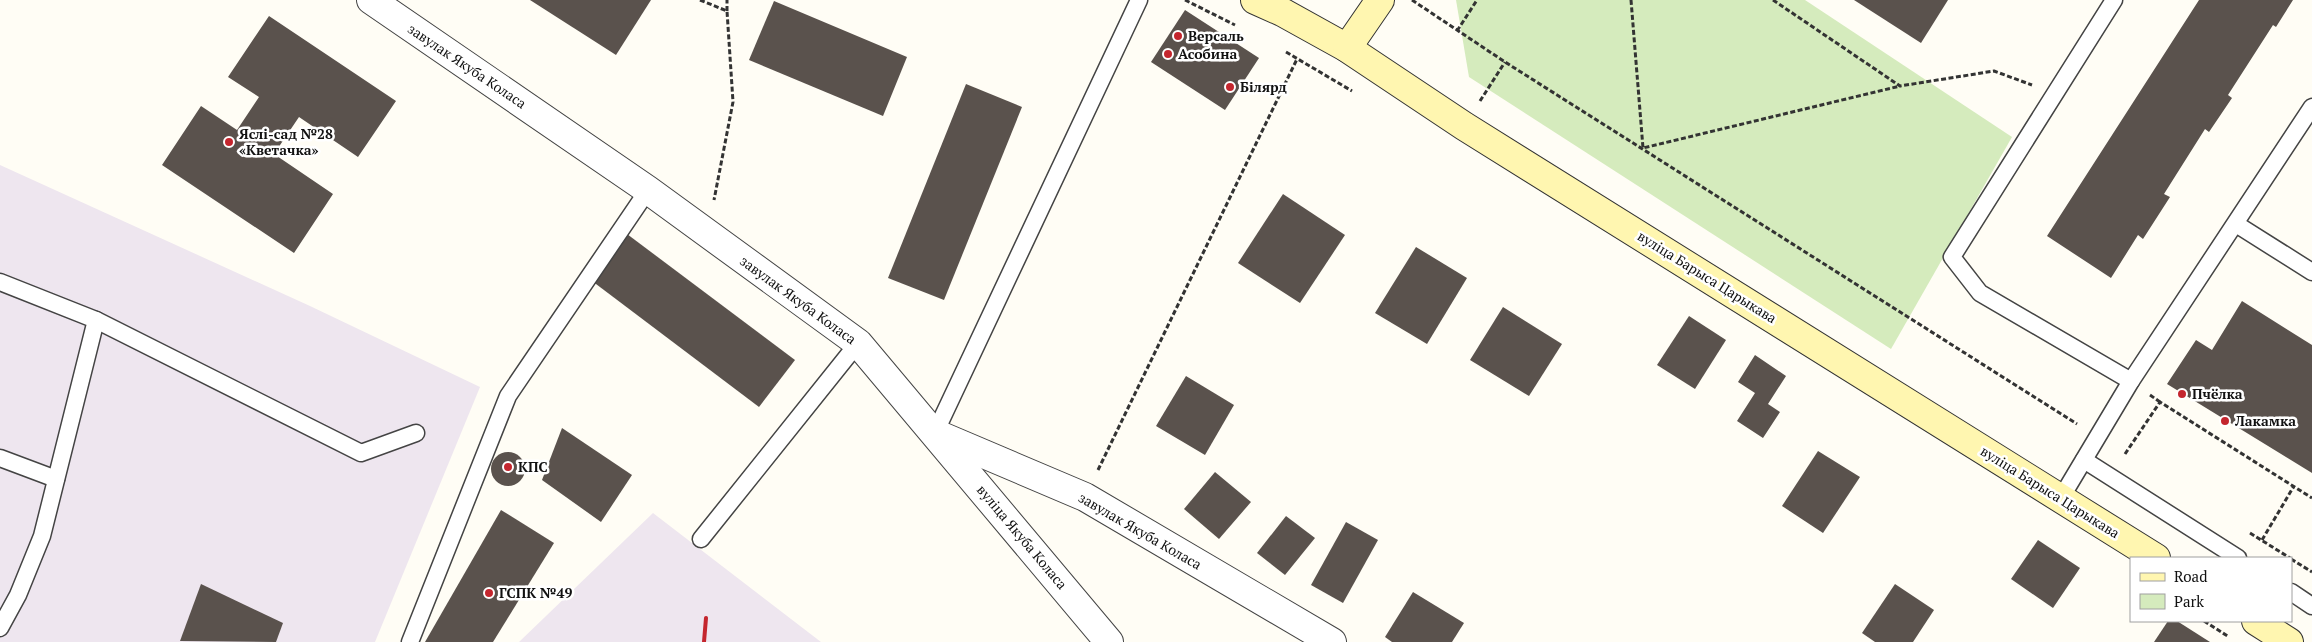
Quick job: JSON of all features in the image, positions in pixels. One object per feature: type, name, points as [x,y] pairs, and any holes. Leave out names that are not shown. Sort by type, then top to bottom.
[{"type":"main road","name":"вуліца Барыса Царыкава","points":[[1255,0],[1282,12],[1347,48],[1464,126],[2154,557]]},
{"type":"main road","points":[[1347,48],[1380,0]]},
{"type":"main road","points":[[2258,622],[2289,642]]},
{"type":"street","name":"завулак Якуба Коласа","points":[[371,0],[648,190],[858,343],[935,433],[1084,497],[1332,642]]},
{"type":"street","name":"вуліца Якуба Коласа","points":[[935,433],[1109,642]]},
{"type":"lane","points":[[935,433],[1139,0]]},
{"type":"lane","points":[[2114,0],[1952,257],[1980,293],[2131,381]]},
{"type":"lane","points":[[2061,498],[2131,381],[2312,107]]},
{"type":"lane","points":[[410,642],[508,396],[648,190]]},
{"type":"lane","points":[[2236,224],[2312,272]]},
{"type":"lane","points":[[1,284],[96,320],[361,453],[416,433]]},
{"type":"lane","points":[[0,628],[18,595],[42,536],[96,320]]},
{"type":"lane","points":[[701,539],[858,343]]},
{"type":"lane","points":[[0,458],[56,479]]},
{"type":"lane","points":[[2084,460],[2236,557]]},
{"type":"lane","points":[[2292,593],[2312,606]]},
{"type":"path","points":[[700,0],[727,11]]},
{"type":"path","points":[[713,205],[733,102],[727,11],[728,0]]},
{"type":"path","points":[[1412,0],[1457,31],[2125,454],[2160,402],[2312,498]]},
{"type":"path","points":[[1457,31],[1477,0]]},
{"type":"path","points":[[1631,0],[1643,148]]},
{"type":"path","points":[[1773,0],[1900,86]]},
{"type":"path","points":[[1084,497],[1297,59]]},
{"type":"path","points":[[1643,148],[1900,86],[1994,71],[2056,94]]},
{"type":"path","points":[[2262,540],[2294,486]]},
{"type":"path","points":[[2292,560],[2312,572]]},
{"type":"path","points":[[2206,622],[2237,642]]},
{"type":"shaded area","points":[[0,165],[310,306],[480,387],[375,642],[0,642]]},
{"type":"shaded area","points":[[653,513],[821,642],[519,642]]},
{"type":"green space","points":[[1456,0],[1805,0],[2012,137],[1891,349],[1469,77]]},
{"type":"building","points":[[530,0],[651,0],[616,55]]},
{"type":"building","points":[[1854,0],[1948,0],[1921,43]]},
{"type":"building","points":[[2199,0],[2293,0],[2276,27],[2273,25],[2228,95],[2232,98],[2209,132],[2205,129],[2164,194],[2170,197],[2143,239],[2138,235],[2111,278],[2047,236]]},
{"type":"building","points":[[774,1],[907,57],[883,116],[749,60]]},
{"type":"building","points":[[1185,10],[1259,58],[1225,110],[1151,62]]},
{"type":"building","name":"Яслі-сад №28 «Кветачка»","points":[[269,16],[396,101],[358,157],[299,117],[274,154],[333,194],[294,253],[162,165],[201,106],[237,130],[259,97],[228,77]]},
{"type":"building","points":[[966,84],[1022,107],[944,300],[888,278]]},
{"type":"building","points":[[1283,194],[1345,235],[1300,303],[1238,263]]},
{"type":"building","points":[[627,234],[795,360],[759,407],[592,281]]},
{"type":"building","points":[[1416,247],[1467,278],[1427,344],[1375,313]]},
{"type":"building","points":[[2242,301],[2312,345],[2312,473],[2167,384],[2196,340],[2212,350]]},
{"type":"building","points":[[1503,307],[1562,344],[1529,396],[1470,360]]},
{"type":"building","points":[[1689,316],[1726,340],[1695,389],[1657,365]]},
{"type":"building","points":[[1755,355],[1786,376],[1768,404],[1780,412],[1763,438],[1737,421],[1755,393],[1738,382]]},
{"type":"building","points":[[1186,376],[1234,405],[1205,455],[1156,426]]},
{"type":"building","points":[[562,428],[632,475],[601,522],[542,480]]},
{"type":"building","points":[[1818,451],[1860,477],[1823,533],[1782,506]]},
{"type":"building","name":"КПС","points":[[508,452],[520,457],[525,469],[520,481],[508,486],[496,481],[491,469],[496,457]]},
{"type":"building","points":[[1215,472],[1251,502],[1219,539],[1184,509]]},
{"type":"building","name":"ГСПК №49","points":[[501,510],[554,543],[493,642],[425,642]]},
{"type":"building","points":[[1286,516],[1315,538],[1285,575],[1257,553]]},
{"type":"building","points":[[1346,522],[1378,540],[1343,603],[1311,585]]},
{"type":"building","points":[[2038,540],[2080,568],[2053,608],[2011,579]]},
{"type":"building","points":[[201,584],[283,623],[276,642],[180,641]]},
{"type":"building","points":[[1895,584],[1934,610],[1913,642],[1875,642],[1862,633]]},
{"type":"building","points":[[1413,592],[1464,623],[1452,642],[1392,642],[1385,637]]},
{"type":"building","points":[[2167,622],[2179,622],[2210,642],[2154,642]]},
{"type":"railway","points":[[704,642],[706,618]]},
{"type":"place","name":"Версаль","points":[[1178,36]]},
{"type":"place","name":"Асобина","points":[[1168,54]]},
{"type":"place","name":"Білярд","points":[[1230,87]]},
{"type":"place","name":"Яслі-сад №28 «Кветачка»","points":[[229,142]]},
{"type":"place","name":"Пчёлка","points":[[2182,394]]},
{"type":"place","name":"Лакамка","points":[[2225,421]]},
{"type":"place","name":"КПС","points":[[508,467]]},
{"type":"place","name":"ГСПК №49","points":[[489,593]]}]
